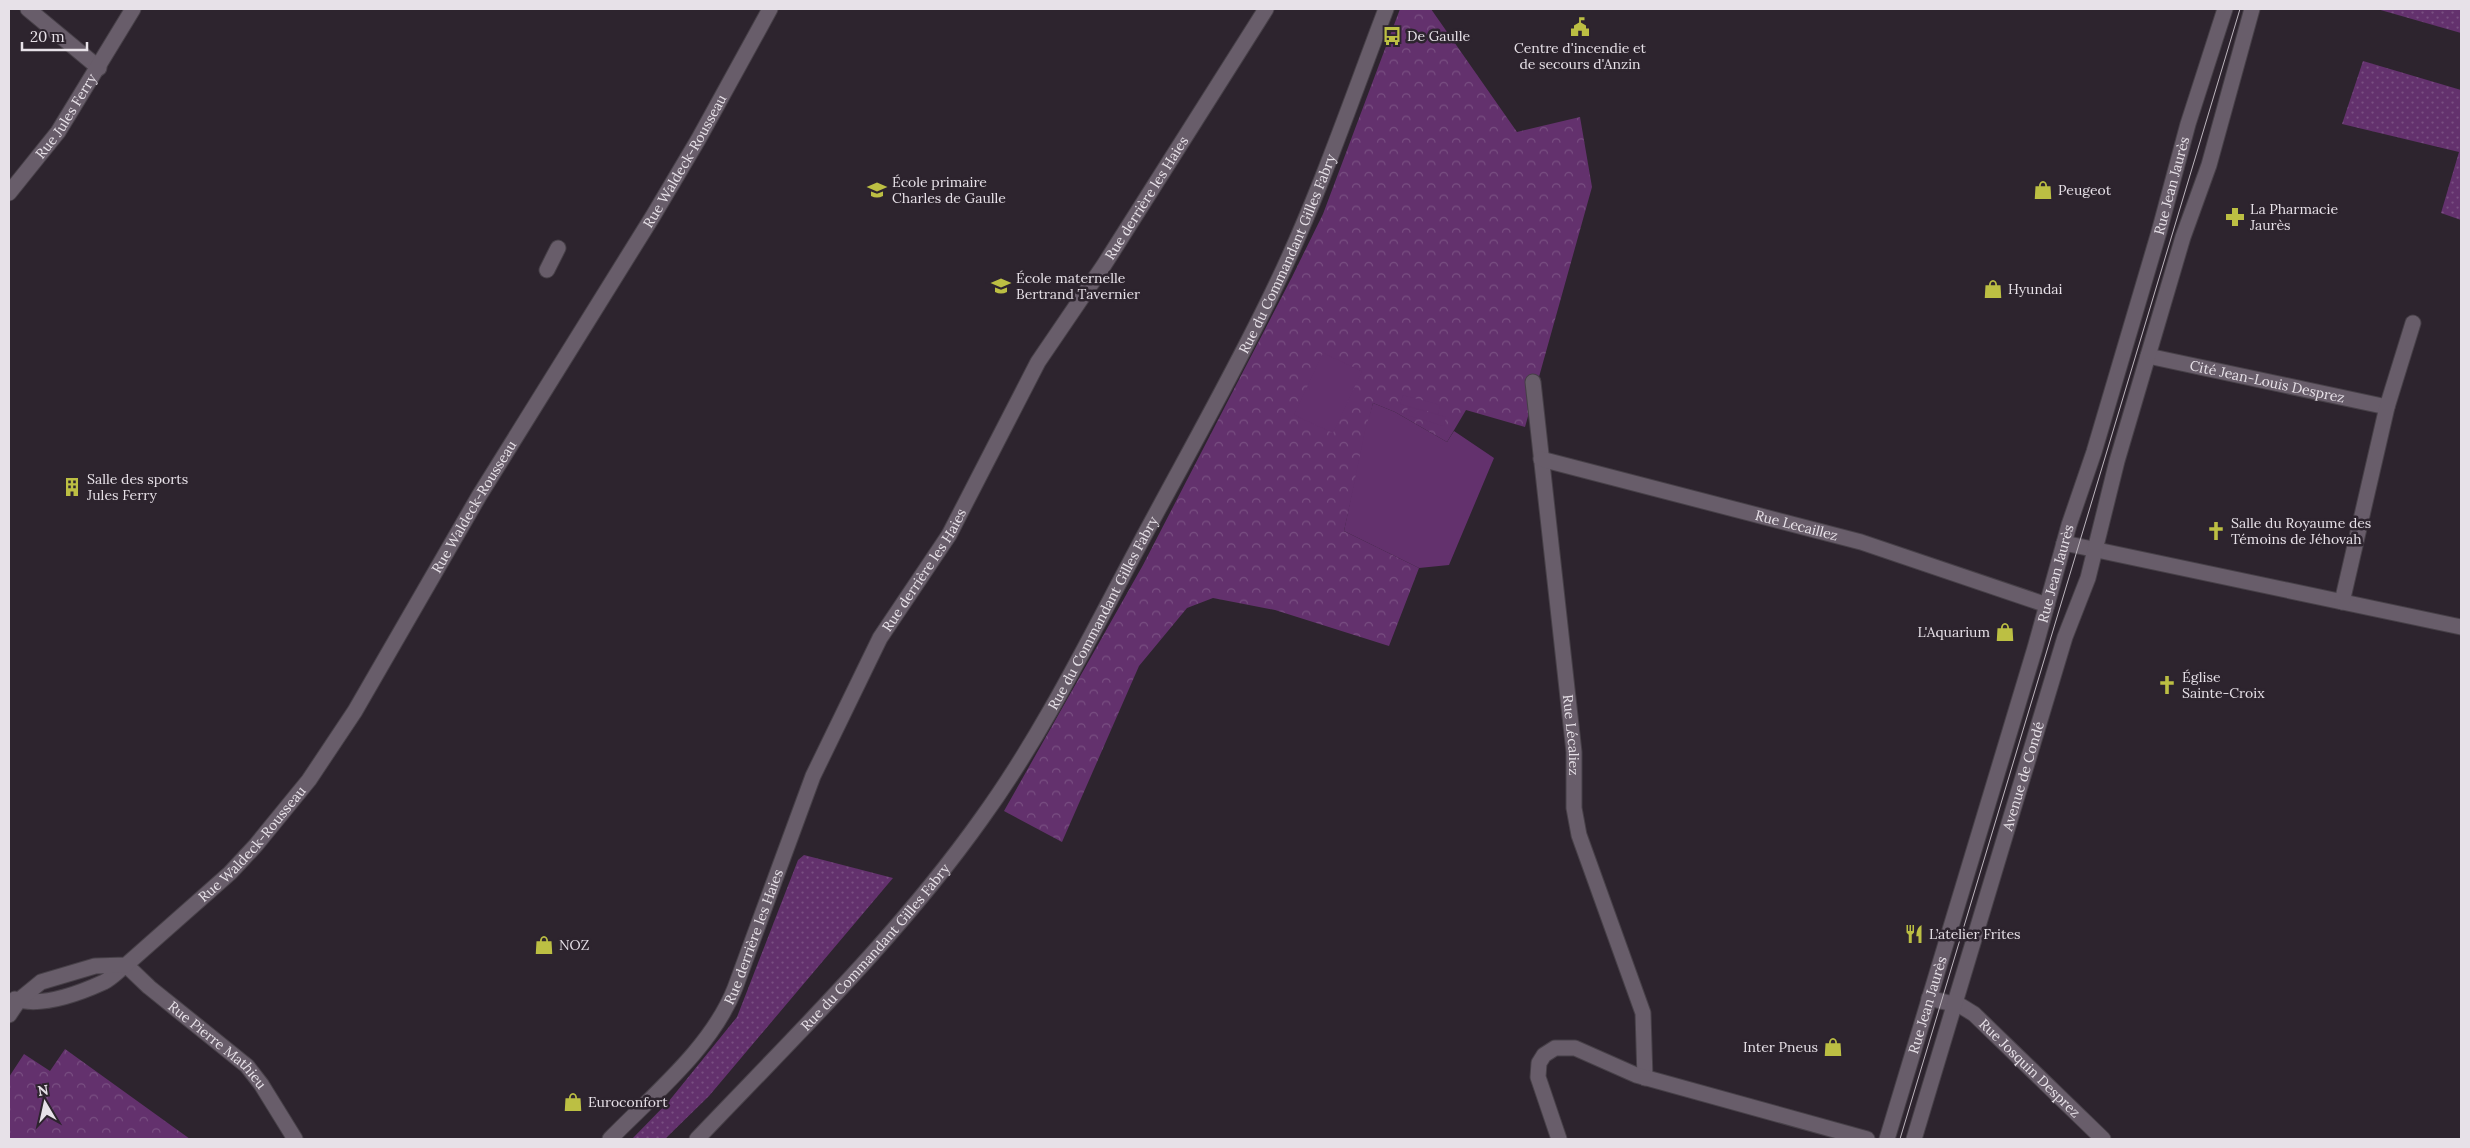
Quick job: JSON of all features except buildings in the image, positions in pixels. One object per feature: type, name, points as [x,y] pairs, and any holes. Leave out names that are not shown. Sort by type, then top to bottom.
[{"type":"street","points":[[28,9],[98,68]]},
{"type":"street","name":"Rue Jules Ferry","points":[[9,193],[58,132],[134,9]]},
{"type":"street","name":"Rue Waldeck-Rousseau","points":[[126,965],[239,863],[270,828],[319,766],[355,711],[487,482],[653,216],[698,140],[770,9]]},
{"type":"street","name":"Rue derrière les Haies","points":[[610,1139],[699,1047],[720,1020],[735,988],[813,776],[880,638],[950,535],[1038,362],[1104,265],[1266,9]]},
{"type":"street","name":"Rue du Commandant Gilles Fabry","points":[[697,1139],[847,981],[915,905],[983,816],[1032,741],[1119,582],[1276,286],[1322,180],[1386,9]]},
{"type":"street","name":"Rue Jean Jaurès","points":[[1887,1139],[1980,836],[2064,543],[2094,452],[2164,216],[2188,124],[2226,9]]},
{"type":"street","name":"Rue Jean Jaurès","points":[[2095,551],[2117,461],[2183,237],[2210,165],[2252,9]]},
{"type":"street","points":[[547,270],[558,248]]},
{"type":"street","points":[[2342,602],[2387,407],[2413,323]]},
{"type":"street","name":"Cité Jean-Louis Desprez","points":[[2148,356],[2387,407]]},
{"type":"street","name":"Rue Lécaliez","points":[[1533,382],[1574,752],[1575,816],[1579,835],[1643,1013],[1645,1078]]},
{"type":"street","name":"Rue Lecaillez","points":[[1541,458],[1861,542],[2047,605]]},
{"type":"street","points":[[2064,543],[2461,626]]},
{"type":"street","name":"Avenue de Condé","points":[[1914,1139],[2065,637],[2083,593],[2095,551]]},
{"type":"street","points":[[9,1015],[14,999],[41,982],[96,966],[126,965]]},
{"type":"street","name":"Rue Pierre Mathieu","points":[[126,965],[149,987],[247,1066],[295,1139]]},
{"type":"street","points":[[1929,998],[1954,1004]]},
{"type":"street","name":"Rue Josquin Desprez","points":[[1954,1004],[1966,1008],[1982,1021],[2070,1109],[2103,1139]]},
{"type":"street","points":[[1559,1139],[1538,1077],[1539,1064],[1548,1051],[1561,1046],[1575,1048],[1645,1078],[1867,1139]]},
{"type":"green space","points":[[1400,9],[1431,9],[1517,132],[1580,117],[1592,187],[1525,427],[1466,410],[1447,442],[1395,412],[1373,403],[1344,531],[1419,568],[1389,646],[1275,610],[1213,598],[1187,608],[1139,666],[1062,842],[1004,811],[1143,565],[1292,277],[1323,214]]},
{"type":"green space","points":[[2377,9],[2461,9],[2461,33]]},
{"type":"green space","points":[[2363,61],[2461,90],[2461,220],[2441,213],[2459,152],[2342,124]]},
{"type":"green space","points":[[1323,353],[1362,371],[1333,433],[1294,415]]},
{"type":"green space","points":[[1403,395],[1440,405],[1438,414],[1400,404]]},
{"type":"green space","points":[[1373,403],[1395,412],[1447,442],[1454,431],[1494,458],[1449,565],[1419,568],[1344,531],[1365,431]]},
{"type":"green space","points":[[1408,407],[1446,417],[1444,426],[1406,415]]},
{"type":"green space","points":[[804,855],[893,878],[709,1096],[665,1139],[632,1139],[669,1101],[737,1017],[798,860]]},
{"type":"green space","points":[[65,1049],[190,1139],[9,1139],[9,1077],[24,1054],[50,1071]]},
{"type":"tram line","points":[[1900,1139],[2240,9]]},
{"type":"place","name":"Centre d'incendie et de secours d'Anzin","points":[[1580,27]]},
{"type":"place","name":"De Gaulle","points":[[1392,36]]},
{"type":"place","name":"École primaire Charles de Gaulle","points":[[877,190]]},
{"type":"place","name":"Peugeot","points":[[2043,190]]},
{"type":"place","name":"La Pharmacie Jaurès","points":[[2235,217]]},
{"type":"place","name":"École maternelle Bertrand Tavernier","points":[[1001,286]]},
{"type":"place","name":"Hyundai","points":[[1993,289]]},
{"type":"place","name":"Salle des sports Jules Ferry","points":[[72,487]]},
{"type":"place","name":"Salle du Royaume des Témoins de Jéhovah","points":[[2216,531]]},
{"type":"place","name":"L'Aquarium","points":[[2005,632]]},
{"type":"place","name":"Église Sainte-Croix","points":[[2167,685]]},
{"type":"place","name":"L’atelier Frites","points":[[1914,934]]},
{"type":"place","name":"NOZ","points":[[544,945]]},
{"type":"place","name":"Inter Pneus","points":[[1833,1047]]},
{"type":"place","name":"Euroconfort","points":[[573,1102]]}]
